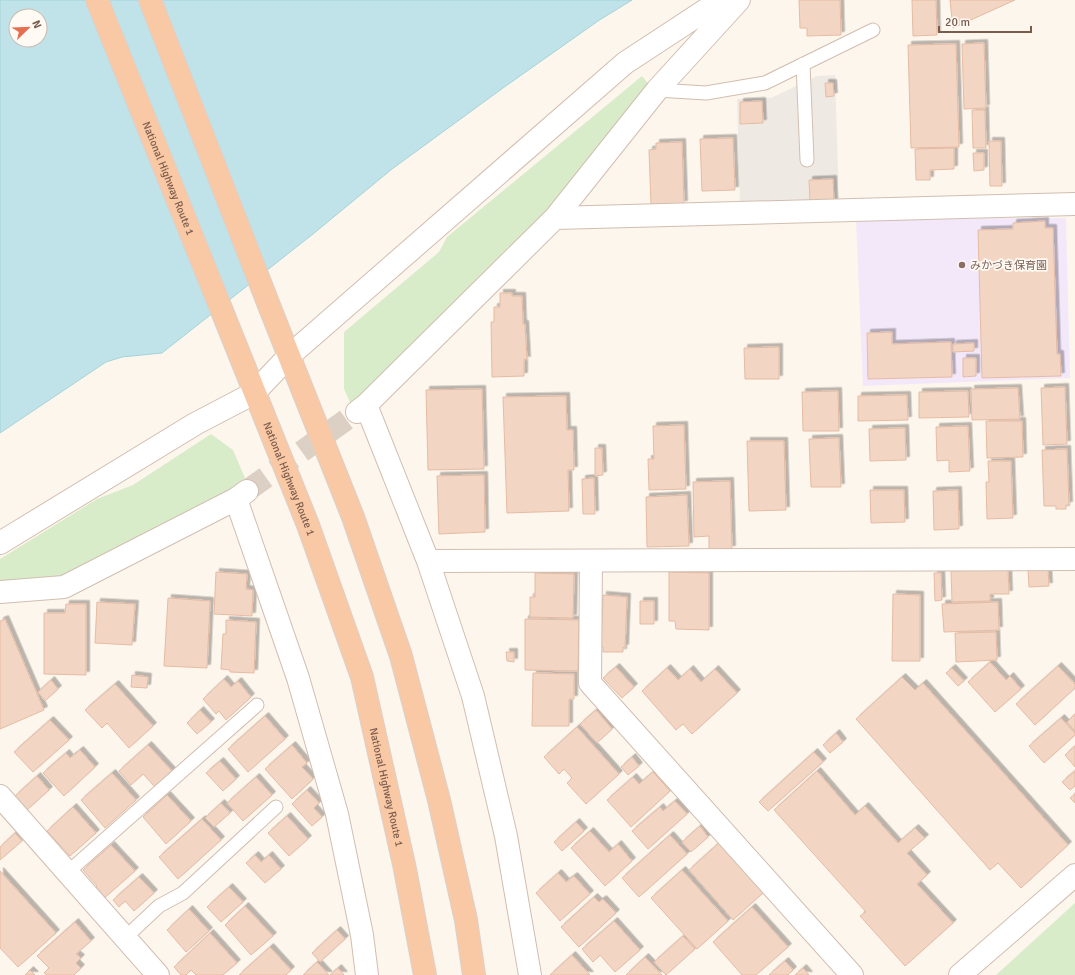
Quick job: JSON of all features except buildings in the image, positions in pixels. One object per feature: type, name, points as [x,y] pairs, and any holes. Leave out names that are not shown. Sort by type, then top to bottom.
[{"type":"highway","name":"National Highway Route 1","points":[[97,0],[308,525],[362,677],[405,869],[425,975]]},
{"type":"highway","points":[[150,0],[353,517],[400,656],[439,800],[466,920],[474,975]]},
{"type":"street","points":[[0,543],[195,424],[254,393],[289,356],[625,64],[721,0]]},
{"type":"street","points":[[530,975],[506,836],[473,696],[428,561],[362,409],[555,218],[657,90],[739,0]]},
{"type":"street","points":[[555,218],[1075,204]]},
{"type":"street","points":[[0,592],[64,587],[242,495],[298,678],[337,814],[362,935],[367,975]]},
{"type":"street","points":[[428,561],[1075,559]]},
{"type":"street","points":[[591,561],[590,683],[852,975]]},
{"type":"street","points":[[0,796],[158,975]]},
{"type":"street","points":[[960,975],[1075,875]]},
{"type":"lane","points":[[657,90],[706,93],[765,83],[873,30]]},
{"type":"lane","points":[[803,64],[807,160]]},
{"type":"lane","points":[[68,872],[256,705]]},
{"type":"lane","points":[[126,938],[159,906],[183,893],[276,807]]},
{"type":"shaded area","points":[[835,75],[839,204],[740,207],[737,99],[771,98],[817,76]]},
{"type":"shaded area","name":"みかづき保育園","points":[[1066,218],[1070,378],[863,386],[856,219]]},
{"type":"green space","points":[[642,76],[651,87],[545,215],[352,407],[344,389],[344,332],[439,252],[447,237]]},
{"type":"green space","points":[[211,434],[233,450],[245,478],[226,493],[58,578],[0,581],[0,559],[97,499],[133,485]]},
{"type":"green space","points":[[1075,903],[1075,975],[996,975]]},
{"type":"water","points":[[0,0],[632,0],[598,21],[392,169],[313,234],[162,353],[122,357],[106,362],[0,433]]},
{"type":"tunnel","points":[[248,490],[357,412]]},
{"type":"place","name":"みかづき保育園","points":[[962,265]]}]
